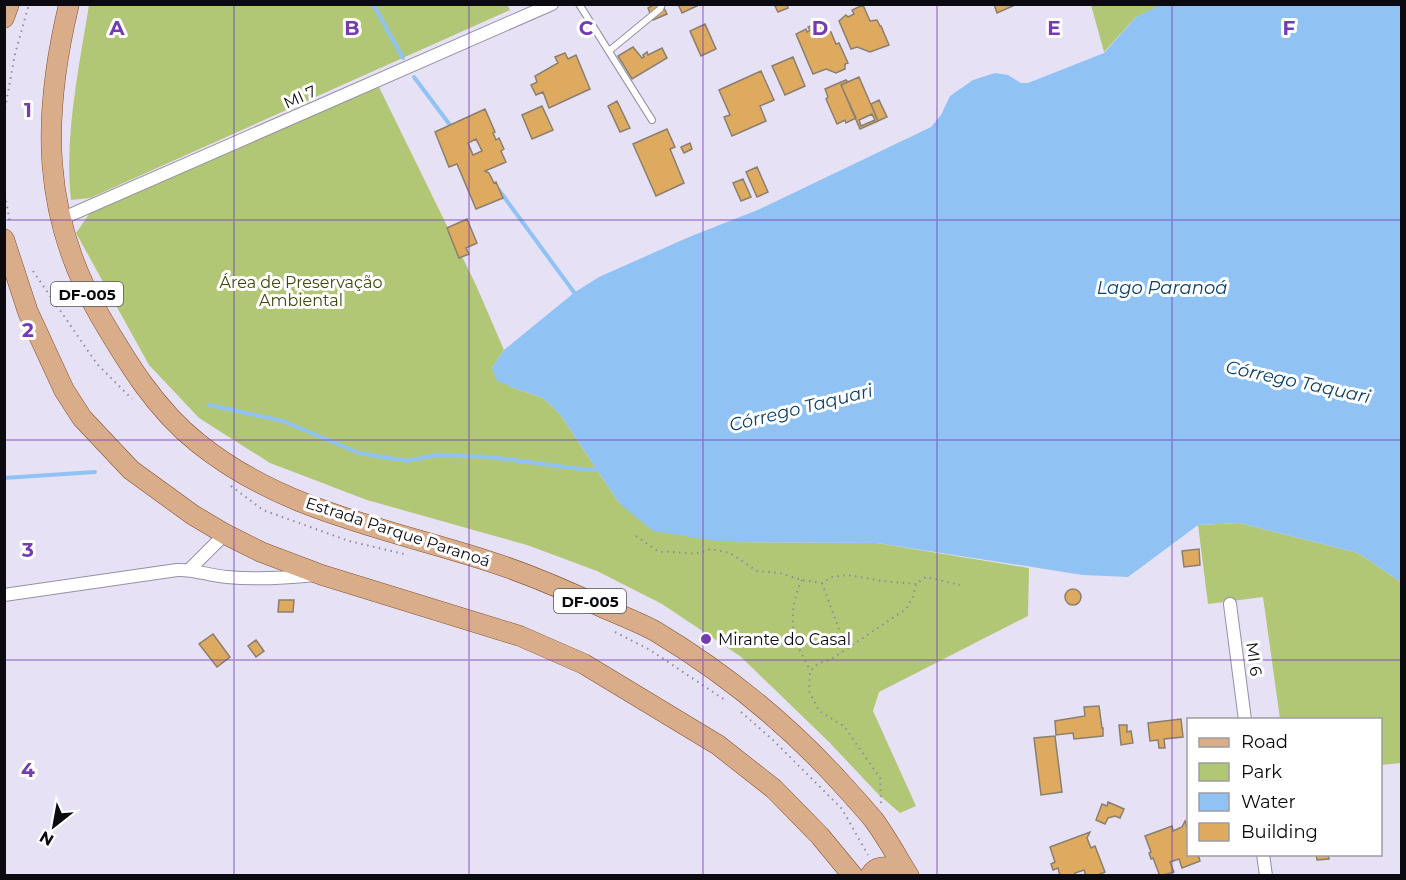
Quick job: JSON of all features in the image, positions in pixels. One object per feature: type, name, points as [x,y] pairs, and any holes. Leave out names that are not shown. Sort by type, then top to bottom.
[{"type":"main road","points":[[4,18],[9,4]]},
{"type":"main road","name":"Estrada Parque Paranoá","points":[[69,5],[60,44],[50,128],[50,154],[61,219],[75,268],[86,292],[147,391],[171,418],[197,443],[264,486],[378,530],[488,561],[553,584],[653,630],[732,682],[766,708],[807,746],[873,819],[908,874]]},
{"type":"main road","name":"DF-005","points":[[5,242],[32,322],[64,390],[82,418],[130,470],[193,515],[261,552],[322,575],[520,636],[585,664],[718,745],[774,789],[820,836],[853,876]]},
{"type":"main road","points":[[870,876],[876,868],[883,867],[908,874]]},
{"type":"street","name":"MI 7","points":[[61,219],[552,4]]},
{"type":"street","points":[[189,570],[225,534]]},
{"type":"street","points":[[4,596],[189,570],[225,577],[256,579],[322,575]]},
{"type":"street","name":"MI 6","points":[[1230,604],[1245,718]]},
{"type":"street","points":[[1263,856],[1266,876]]},
{"type":"lane","points":[[579,4],[652,120]]},
{"type":"lane","points":[[609,51],[660,9],[662,4]]},
{"type":"path","points":[[4,114],[15,54],[28,4]]},
{"type":"path","points":[[636,536],[659,552],[702,554],[710,549],[730,553],[758,571],[780,573],[802,580],[822,583],[832,577],[848,575],[916,584],[926,577],[960,585]]},
{"type":"path","points":[[802,580],[797,590],[793,626],[796,641],[810,671],[809,691],[819,711],[844,726],[880,777],[882,799],[880,810],[873,819]]},
{"type":"path","points":[[822,583],[846,648]]},
{"type":"path","points":[[810,671],[819,663],[830,660],[906,609],[913,597],[916,584]]},
{"type":"green space","points":[[507,4],[510,10],[90,198],[71,200],[69,151],[71,127],[89,5]]},
{"type":"green space","points":[[1091,5],[1163,5],[1136,17],[1104,52]]},
{"type":"green space","name":"Área de Preservação Ambiental","points":[[378,85],[476,285],[504,350],[492,368],[511,387],[543,398],[560,414],[619,503],[723,542],[877,543],[1029,568],[1028,616],[879,692],[873,711],[916,806],[900,813],[878,794],[829,742],[740,656],[662,604],[597,571],[527,545],[367,500],[270,463],[199,418],[149,365],[76,233],[96,204]]},
{"type":"green space","points":[[1239,523],[1358,553],[1401,582],[1401,763],[1382,765],[1382,718],[1280,718],[1263,597],[1208,604],[1198,525]]},
{"type":"water","name":"Lago Paranoá","points":[[1163,4],[1401,5],[1401,582],[1358,553],[1239,523],[1198,525],[1128,577],[1083,575],[877,543],[723,542],[653,531],[619,503],[560,414],[543,398],[496,380],[492,368],[504,350],[575,292],[599,277],[689,237],[760,209],[931,127],[941,115],[950,96],[973,80],[995,73],[1008,75],[1021,83],[1028,83],[1104,53],[1136,17]]},
{"type":"building","points":[[655,4],[662,4],[667,14],[653,20],[648,8]]},
{"type":"building","points":[[678,4],[696,4],[697,6],[682,13]]},
{"type":"building","points":[[774,4],[787,4],[788,8],[778,12]]},
{"type":"building","points":[[994,4],[1015,4],[1015,5],[997,13]]},
{"type":"building","points":[[863,5],[870,21],[877,20],[881,26],[889,45],[870,52],[857,47],[851,49],[839,21],[846,15],[848,17],[854,14],[852,10]]},
{"type":"building","points":[[820,22],[824,29],[831,32],[836,44],[839,43],[848,63],[845,64],[845,69],[836,73],[826,69],[813,74],[796,34],[806,29],[807,32],[810,30],[808,27]]},
{"type":"building","points":[[705,24],[716,49],[701,56],[690,31]]},
{"type":"building","points":[[633,47],[642,58],[647,52],[648,55],[662,48],[667,58],[632,79],[618,56]]},
{"type":"building","points":[[565,53],[568,59],[576,55],[590,89],[549,108],[543,92],[536,95],[531,85],[537,82],[535,76],[558,63],[555,57]]},
{"type":"building","points":[[793,57],[805,86],[785,95],[772,66]]},
{"type":"building","points":[[761,71],[774,100],[760,106],[766,121],[732,136],[724,117],[730,115],[719,90]]},
{"type":"building","points":[[859,77],[878,121],[860,129],[841,85]],"holes":[[[872,114],[875,120],[861,126],[859,120]]]},
{"type":"building","points":[[846,80],[848,82],[841,85],[856,118],[837,124],[826,99],[828,97],[825,89]]},
{"type":"building","points":[[879,100],[887,117],[878,121],[871,104]]},
{"type":"building","points":[[617,101],[630,128],[620,132],[608,106]]},
{"type":"building","points":[[542,106],[553,130],[532,139],[522,115]]},
{"type":"building","points":[[485,109],[496,140],[499,138],[504,149],[501,151],[506,162],[485,171],[489,173],[494,183],[496,182],[503,198],[476,209],[457,164],[449,167],[435,132]],"holes":[[[476,139],[482,151],[473,155],[468,143]]]},
{"type":"building","points":[[667,129],[675,147],[670,149],[684,183],[656,196],[633,144]]},
{"type":"building","points":[[690,143],[692,149],[684,153],[681,147]]},
{"type":"building","points":[[757,167],[768,192],[757,197],[746,172]]},
{"type":"building","points":[[743,179],[751,197],[741,201],[733,183]]},
{"type":"building","points":[[467,219],[477,243],[466,248],[469,254],[459,258],[447,228]]},
{"type":"building","points":[[1199,549],[1200,565],[1184,567],[1182,551]]},
{"type":"building","points":[[1073,589],[1081,597],[1073,605],[1065,597]]},
{"type":"building","points":[[279,600],[294,600],[293,612],[278,612]]},
{"type":"building","points":[[213,634],[230,657],[217,667],[199,644]]},
{"type":"building","points":[[256,640],[264,651],[256,657],[248,646]]},
{"type":"building","points":[[1099,706],[1103,736],[1074,739],[1073,733],[1056,735],[1055,721],[1085,716],[1084,707]]},
{"type":"building","points":[[1181,719],[1183,737],[1164,739],[1165,748],[1159,748],[1158,740],[1150,741],[1148,723]]},
{"type":"building","points":[[1119,725],[1127,725],[1127,732],[1131,731],[1133,743],[1121,745]]},
{"type":"building","points":[[1055,736],[1062,792],[1041,795],[1034,738]]},
{"type":"building","points":[[1108,802],[1124,809],[1120,818],[1115,816],[1108,818],[1105,824],[1096,820],[1102,804],[1107,806]]},
{"type":"building","points":[[1185,821],[1187,856],[1199,856],[1200,861],[1182,868],[1179,859],[1170,862],[1174,872],[1160,876],[1153,858],[1151,859],[1145,836],[1172,826],[1173,831],[1182,827]]},
{"type":"building","points":[[1090,832],[1087,838],[1091,848],[1095,846],[1105,872],[1095,876],[1086,876],[1084,870],[1075,873],[1076,876],[1060,876],[1058,868],[1053,870],[1051,864],[1055,862],[1050,847]]},
{"type":"building","points":[[1316,856],[1328,856],[1329,859],[1317,860]]},
{"type":"waterway","points":[[373,4],[403,58]]},
{"type":"waterway","points":[[414,77],[453,129]]},
{"type":"waterway","points":[[499,190],[576,295]]},
{"type":"waterway","name":"Córrego Taquari","points":[[209,405],[283,421],[359,453],[407,461],[437,455],[490,457],[588,470],[602,469]]},
{"type":"waterway","name":"Córrego Taquari","points":[[4,478],[95,472]]},
{"type":"place","name":"Mirante do Casal","points":[[706,639]]}]
